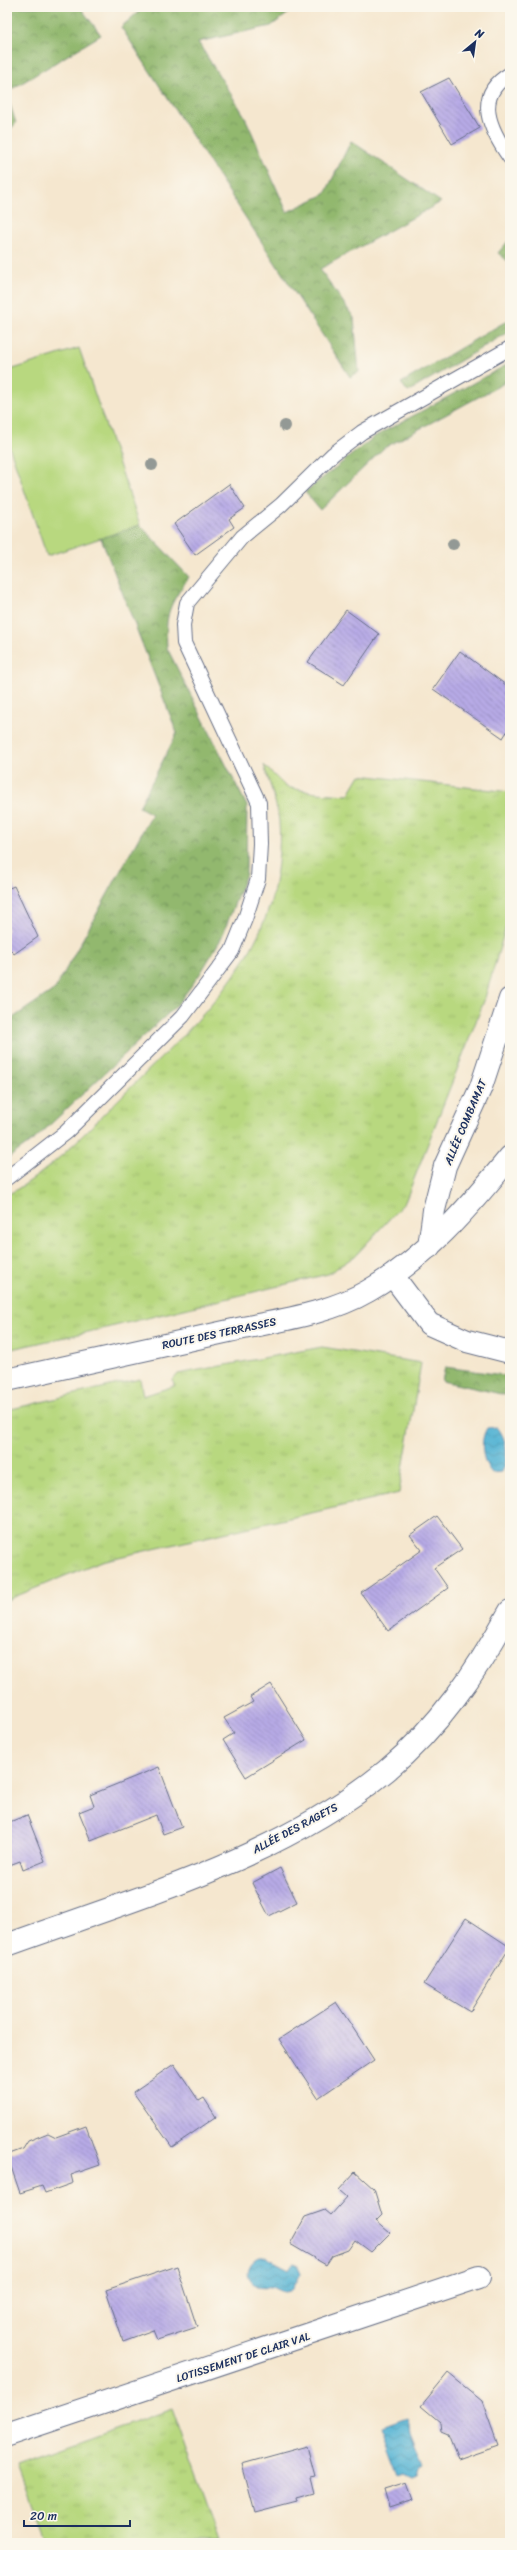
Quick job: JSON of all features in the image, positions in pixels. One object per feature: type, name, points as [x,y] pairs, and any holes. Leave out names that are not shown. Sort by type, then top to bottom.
[{"type":"street","name":"ALLÉE COMBAMAT","points":[[423,1251],[445,1166],[481,1086],[510,999]]},
{"type":"street","name":"ROUTE DES TERRASSES","points":[[7,1380],[308,1313],[340,1304],[367,1292],[392,1276],[423,1251],[464,1213],[510,1157]]},
{"type":"street","points":[[392,1276],[428,1324],[466,1341],[510,1352]]},
{"type":"street","name":"ALLÉE DES RAGETS","points":[[7,1945],[208,1872],[271,1842],[346,1802],[387,1770],[439,1718],[476,1672],[510,1612]]},
{"type":"street","name":"LOTISSEMENT DE CLAIR VAL","points":[[7,2435],[479,2277]]},
{"type":"lane","points":[[510,74],[499,81],[489,98],[489,117],[494,135],[510,158]]},
{"type":"lane","points":[[7,1178],[32,1160],[71,1127],[183,1016],[232,951],[252,899],[258,879],[260,844],[259,803],[184,643],[183,625],[187,603],[242,537],[281,505],[333,454],[362,432],[510,348]]},
{"type":"green space","points":[[7,7],[80,7],[101,35],[7,92]]},
{"type":"green space","points":[[144,7],[297,7],[271,26],[198,42],[244,115],[287,212],[325,194],[351,141],[441,202],[320,269],[354,318],[359,372],[350,377],[121,27]]},
{"type":"green space","points":[[7,95],[16,123],[7,133]]},
{"type":"green space","points":[[510,239],[510,263],[498,253]]},
{"type":"green space","points":[[510,319],[510,331],[408,392],[401,383]]},
{"type":"green space","points":[[79,348],[140,525],[47,556],[7,440],[7,371]]},
{"type":"green space","points":[[510,363],[510,380],[384,448],[320,510],[305,492],[374,437]]},
{"type":"green space","points":[[140,525],[189,577],[177,595],[170,610],[167,626],[167,648],[247,806],[246,874],[221,939],[200,974],[177,1005],[36,1138],[7,1159],[7,1022],[55,989],[152,814],[139,807],[177,733],[101,538]]},
{"type":"green space","points":[[264,765],[286,787],[316,793],[348,795],[360,775],[510,792],[510,913],[484,1001],[405,1202],[355,1256],[328,1274],[102,1329],[7,1350],[7,1195],[53,1163],[186,1032],[227,986],[259,934],[270,905],[278,863],[279,842],[278,814]]},
{"type":"green space","points":[[322,1347],[421,1363],[399,1493],[101,1561],[7,1600],[7,1410],[140,1379],[143,1396],[174,1386],[173,1380],[178,1374]]},
{"type":"green space","points":[[445,1367],[510,1376],[510,1396],[442,1381]]},
{"type":"green space","points":[[172,2409],[220,2543],[46,2543],[17,2464]]},
{"type":"water","points":[[497,1427],[505,1442],[506,1461],[502,1472],[492,1473],[486,1463],[482,1445],[487,1428]]},
{"type":"water","points":[[260,2257],[266,2257],[289,2269],[293,2263],[297,2264],[301,2273],[293,2289],[284,2292],[272,2287],[254,2284],[248,2273],[250,2265]]},
{"type":"water","points":[[407,2418],[425,2464],[420,2467],[418,2474],[413,2476],[405,2472],[400,2474],[382,2427]]},
{"type":"building","points":[[449,78],[480,128],[452,144],[421,92]]},
{"type":"building","points":[[229,484],[245,508],[229,519],[234,527],[195,555],[174,524]]},
{"type":"building","points":[[346,610],[379,634],[344,685],[308,662]]},
{"type":"building","points":[[460,651],[510,688],[510,727],[503,738],[433,689]]},
{"type":"building","points":[[14,886],[38,937],[14,954],[11,950],[7,953],[7,889]]},
{"type":"building","points":[[437,1516],[462,1549],[434,1568],[448,1588],[388,1631],[361,1593],[422,1550],[410,1535]]},
{"type":"building","points":[[271,1684],[306,1740],[246,1777],[223,1740],[234,1733],[224,1718],[253,1702],[250,1697]]},
{"type":"building","points":[[159,1767],[182,1827],[163,1834],[156,1815],[91,1841],[79,1812],[94,1806],[90,1795]]},
{"type":"building","points":[[27,1815],[45,1861],[23,1870],[20,1861],[7,1866],[7,1823]]},
{"type":"building","points":[[280,1868],[297,1902],[269,1916],[252,1883]]},
{"type":"building","points":[[466,1918],[510,1947],[470,2012],[424,1984]]},
{"type":"building","points":[[336,2002],[374,2060],[318,2098],[279,2039]]},
{"type":"building","points":[[174,2064],[199,2101],[204,2098],[216,2117],[172,2147],[133,2092]]},
{"type":"building","points":[[86,2126],[100,2165],[71,2175],[73,2183],[45,2193],[42,2186],[20,2193],[7,2155],[23,2149],[28,2141],[48,2133],[56,2137]]},
{"type":"building","points":[[355,2172],[374,2189],[382,2215],[376,2221],[390,2233],[371,2252],[355,2240],[348,2250],[332,2256],[326,2265],[290,2244],[305,2217],[325,2210],[331,2215],[347,2197],[339,2190]]},
{"type":"building","points":[[177,2266],[197,2327],[157,2340],[153,2330],[123,2341],[106,2290]]},
{"type":"building","points":[[448,2373],[482,2401],[498,2445],[458,2459],[448,2434],[441,2431],[440,2422],[421,2406]]},
{"type":"building","points":[[307,2446],[315,2476],[310,2477],[314,2493],[296,2498],[297,2502],[255,2513],[242,2464]]},
{"type":"building","points":[[407,2483],[413,2500],[389,2508],[384,2490]]}]
